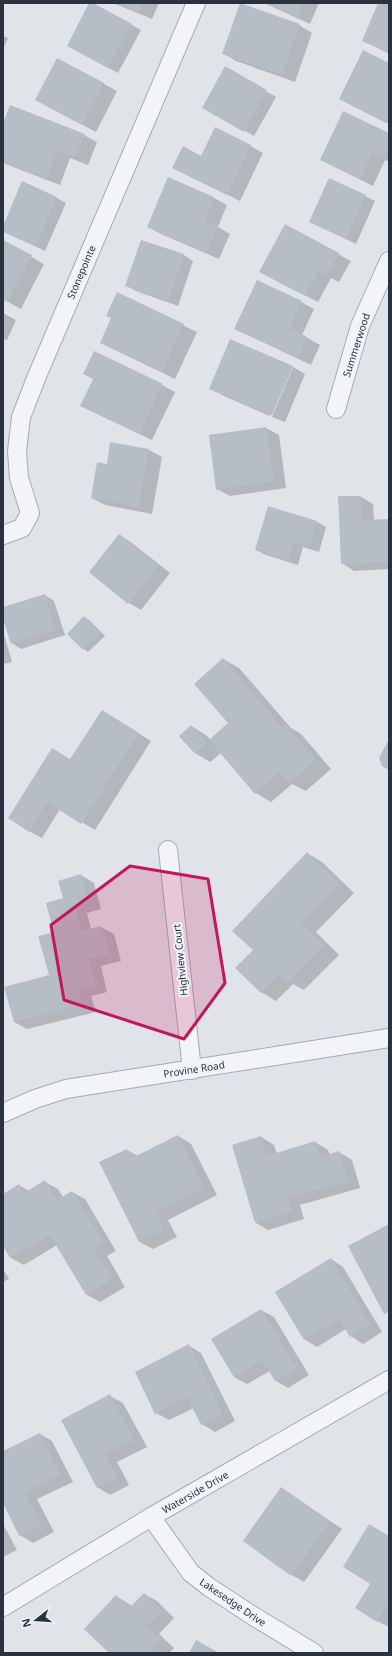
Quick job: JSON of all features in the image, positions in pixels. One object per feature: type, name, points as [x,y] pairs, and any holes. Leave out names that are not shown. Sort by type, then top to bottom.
[{"type":"street","name":"Stonepointe","points":[[3,535],[22,528],[30,513],[19,478],[17,451],[21,417],[37,376],[196,3]]},
{"type":"street","name":"Summerwood","points":[[336,409],[360,326],[389,261]]},
{"type":"street","name":"Highview Court","points":[[168,850],[192,1070]]},
{"type":"street","name":"Provine Road","points":[[3,1113],[35,1099],[66,1090],[389,1038]]},
{"type":"street","name":"Waterside Drive","points":[[3,1607],[151,1517],[389,1380]]},
{"type":"street","name":"Lakesedge Drive","points":[[151,1517],[191,1573],[209,1587],[250,1614],[314,1653]]},
{"type":"highlighted area","points":[[130,866],[208,879],[225,983],[184,1039],[64,1000],[51,925]]},
{"type":"building","points":[[89,3],[93,3],[132,24],[108,68],[67,46]]},
{"type":"building","points":[[116,3],[143,3],[139,13]]},
{"type":"building","points":[[240,3],[300,24],[282,75],[222,54]]},
{"type":"building","points":[[265,3],[303,3],[297,17]]},
{"type":"building","points":[[378,3],[389,3],[389,53],[362,41]]},
{"type":"building","points":[[363,50],[389,63],[389,118],[386,123],[339,99]]},
{"type":"building","points":[[57,58],[104,83],[82,125],[35,100]]},
{"type":"building","points":[[225,66],[267,90],[244,132],[202,108]]},
{"type":"building","points":[[10,105],[85,134],[75,158],[57,151],[47,179],[3,162],[3,123]]},
{"type":"building","points":[[343,111],[389,133],[389,148],[384,159],[372,154],[360,179],[320,160]]},
{"type":"building","points":[[215,127],[251,145],[227,195],[172,168],[183,146],[201,156]]},
{"type":"building","points":[[168,177],[214,197],[205,220],[218,226],[206,253],[147,227]]},
{"type":"building","points":[[329,178],[366,195],[346,239],[309,222]]},
{"type":"building","points":[[22,181],[57,197],[35,246],[3,232],[3,226]]},
{"type":"building","points":[[285,224],[339,253],[326,276],[318,271],[305,296],[259,272]]},
{"type":"building","points":[[3,240],[32,255],[8,302],[3,300]]},
{"type":"building","points":[[141,240],[184,254],[168,301],[125,286]]},
{"type":"building","points":[[257,280],[302,301],[289,328],[307,337],[298,358],[234,329]]},
{"type":"building","points":[[117,292],[184,324],[162,372],[100,343],[111,318],[106,316]]},
{"type":"building","points":[[230,339],[293,366],[272,415],[209,389]]},
{"type":"building","points":[[94,351],[163,384],[139,434],[80,406],[93,379],[83,374]]},
{"type":"building","points":[[266,427],[274,481],[216,490],[209,435]]},
{"type":"building","points":[[110,442],[149,449],[139,507],[91,498],[97,462],[107,464]]},
{"type":"building","points":[[338,496],[361,496],[362,520],[389,519],[389,562],[341,564]]},
{"type":"building","points":[[268,506],[317,521],[310,547],[294,542],[289,560],[255,550]]},
{"type":"building","points":[[119,534],[158,565],[128,604],[89,572]]},
{"type":"building","points":[[45,594],[56,630],[11,644],[3,619],[3,607]]},
{"type":"building","points":[[84,616],[101,633],[83,650],[67,634]]},
{"type":"building","points":[[223,658],[282,727],[285,724],[316,760],[290,783],[280,772],[255,794],[209,740],[228,723],[194,684]]},
{"type":"building","points":[[102,710],[139,733],[81,824],[47,802],[29,832],[8,818],[52,748],[70,759]]},
{"type":"building","points":[[191,725],[207,743],[195,754],[179,736]]},
{"type":"building","points":[[389,739],[389,770],[382,766],[379,758]]},
{"type":"building","points":[[307,852],[339,884],[301,923],[324,945],[288,982],[279,974],[261,993],[235,968],[253,950],[232,931]]},
{"type":"building","points":[[81,874],[88,902],[75,906],[81,931],[101,926],[109,954],[88,959],[95,985],[79,989],[83,1005],[14,1022],[4,987],[49,975],[38,936],[54,932],[46,903],[63,898],[58,881]]},
{"type":"building","points":[[178,1135],[204,1188],[156,1212],[164,1230],[139,1242],[99,1162],[127,1149],[132,1158]]},
{"type":"building","points":[[261,1136],[267,1156],[315,1141],[320,1157],[339,1151],[348,1181],[288,1198],[292,1212],[255,1223],[232,1145]]},
{"type":"building","points":[[45,1180],[57,1200],[72,1191],[104,1243],[95,1249],[113,1279],[86,1295],[50,1235],[10,1258],[3,1246],[3,1194],[19,1184],[24,1193]]},
{"type":"building","points":[[389,1224],[389,1312],[384,1314],[348,1246]]},
{"type":"building","points":[[331,1258],[370,1325],[350,1337],[339,1319],[304,1340],[275,1292]]},
{"type":"building","points":[[261,1309],[297,1368],[275,1381],[262,1360],[234,1377],[211,1339]]},
{"type":"building","points":[[189,1344],[223,1414],[201,1425],[187,1397],[155,1414],[135,1372]]},
{"type":"building","points":[[110,1394],[134,1440],[105,1455],[117,1477],[97,1488],[61,1420]]},
{"type":"building","points":[[40,1433],[60,1474],[25,1492],[42,1525],[19,1536],[3,1503],[3,1451]]},
{"type":"building","points":[[281,1487],[330,1521],[291,1576],[243,1541]]},
{"type":"building","points":[[369,1524],[389,1536],[389,1601],[377,1622],[355,1608],[370,1584],[343,1567]]},
{"type":"building","points":[[144,1593],[162,1610],[147,1626],[161,1640],[149,1653],[109,1653],[84,1629],[116,1595],[129,1608]]},
{"type":"building","points":[[196,1640],[219,1653],[189,1653]]}]
